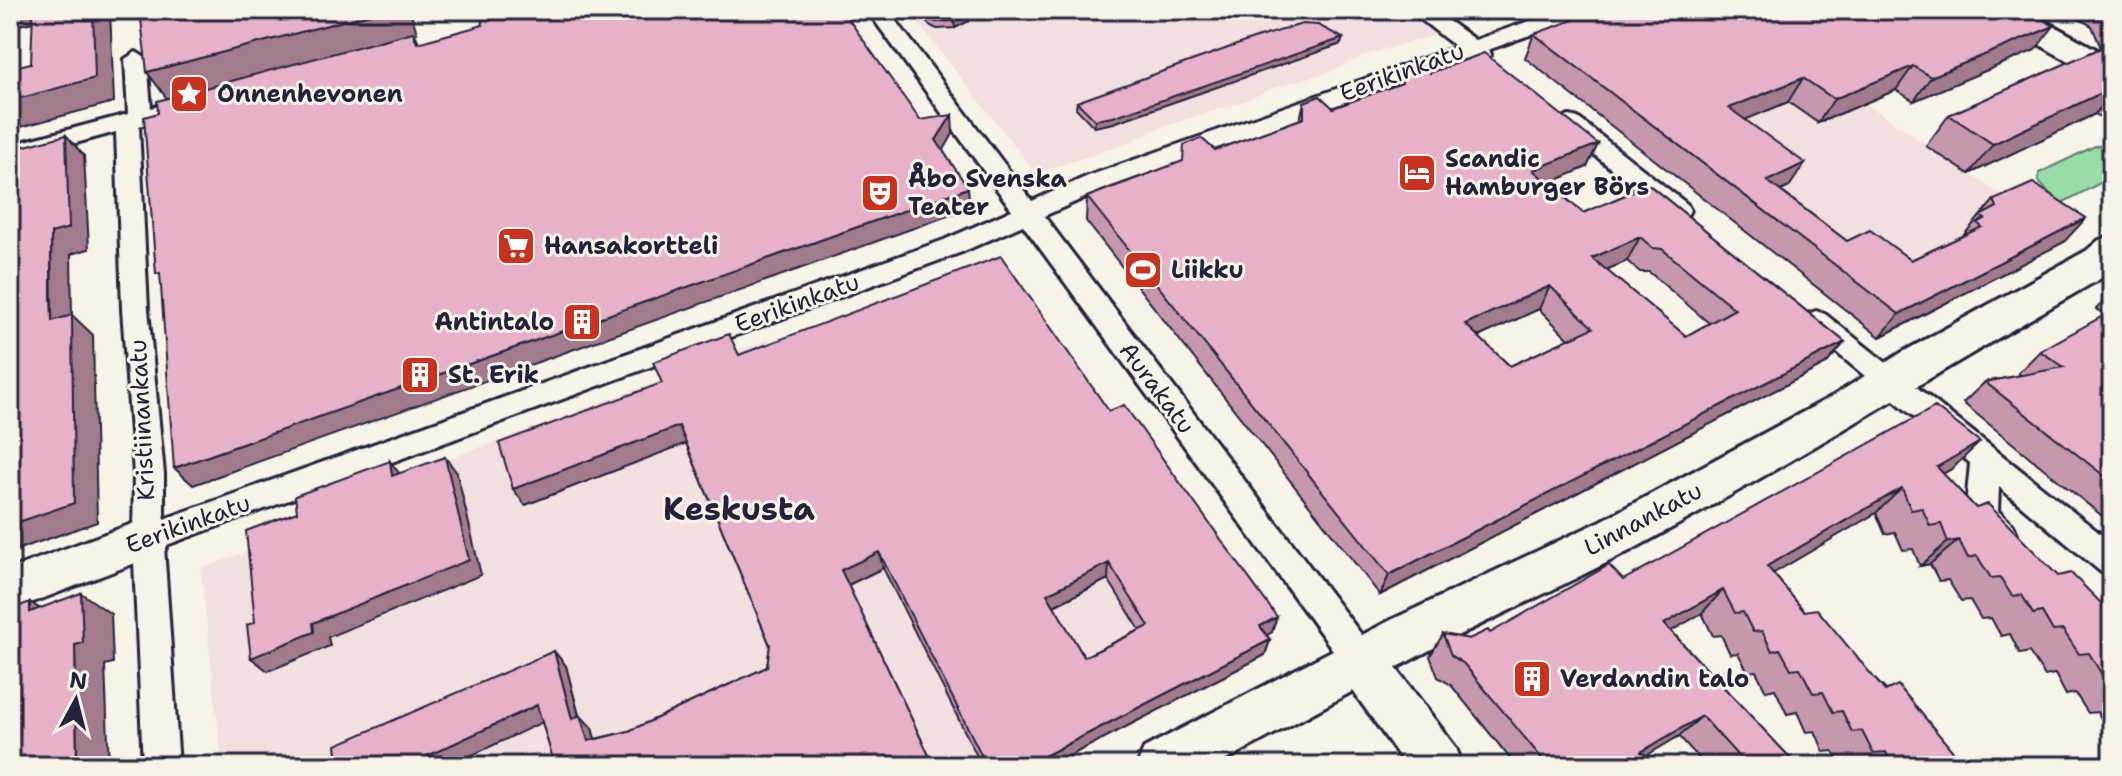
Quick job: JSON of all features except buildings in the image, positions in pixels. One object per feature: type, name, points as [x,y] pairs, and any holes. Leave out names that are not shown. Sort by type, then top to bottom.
[{"type":"main road","points":[[2002,10],[2112,72]]},
{"type":"main road","name":"Linnankatu","points":[[1163,766],[1361,661],[1617,535],[1848,408],[2100,261],[2112,250]]},
{"type":"main road","name":"Eerikinkatu","points":[[10,590],[148,538]]},
{"type":"main road","name":"Aurakatu","points":[[1361,661],[1437,766]]},
{"type":"street","name":"Aurakatu","points":[[877,10],[1361,661]]},
{"type":"street","points":[[1419,10],[1501,68]]},
{"type":"street","name":"Eerikinkatu","points":[[148,538],[953,246],[1087,185],[1581,10]]},
{"type":"street","name":"Kristiinankatu","points":[[136,59],[131,128],[135,309],[149,474],[148,538],[161,766]]},
{"type":"street","points":[[10,153],[131,128],[213,98]]},
{"type":"street","points":[[1553,110],[1702,229]]},
{"type":"street","points":[[1796,305],[2112,562]]},
{"type":"street","points":[[1985,459],[1983,516],[2022,551]]},
{"type":"shaded area","points":[[908,10],[1410,10],[1432,28],[1434,35],[1365,55],[1332,71],[1270,89],[1248,100],[1162,127],[1122,145],[1044,171],[1032,168]]},
{"type":"shaded area","points":[[1529,57],[1865,103],[2014,204],[2064,242],[1879,337],[1529,61]]},
{"type":"shaded area","points":[[768,340],[778,359],[1247,599],[1272,632],[1256,641],[1265,655],[1051,766],[222,766],[201,569],[312,527],[310,511]]},
{"type":"green space","points":[[2112,145],[2112,177],[2060,204],[2038,181],[2039,173],[2095,146]]},
{"type":"place","name":"Onnenhevonen","points":[[189,94]]},
{"type":"place","name":"Scandic Hamburger Börs","points":[[1417,173]]},
{"type":"place","name":"Åbo Svenska Teater","points":[[880,193]]},
{"type":"place","name":"Hansakortteli","points":[[516,246]]},
{"type":"place","name":"Liikku","points":[[1143,270]]},
{"type":"place","name":"Antintalo","points":[[582,322]]},
{"type":"place","name":"St. Erik","points":[[420,375]]},
{"type":"place","name":"Verdandin talo","points":[[1532,679]]},
{"type":"district","name":"Keskusta","points":[[739,508]]}]
